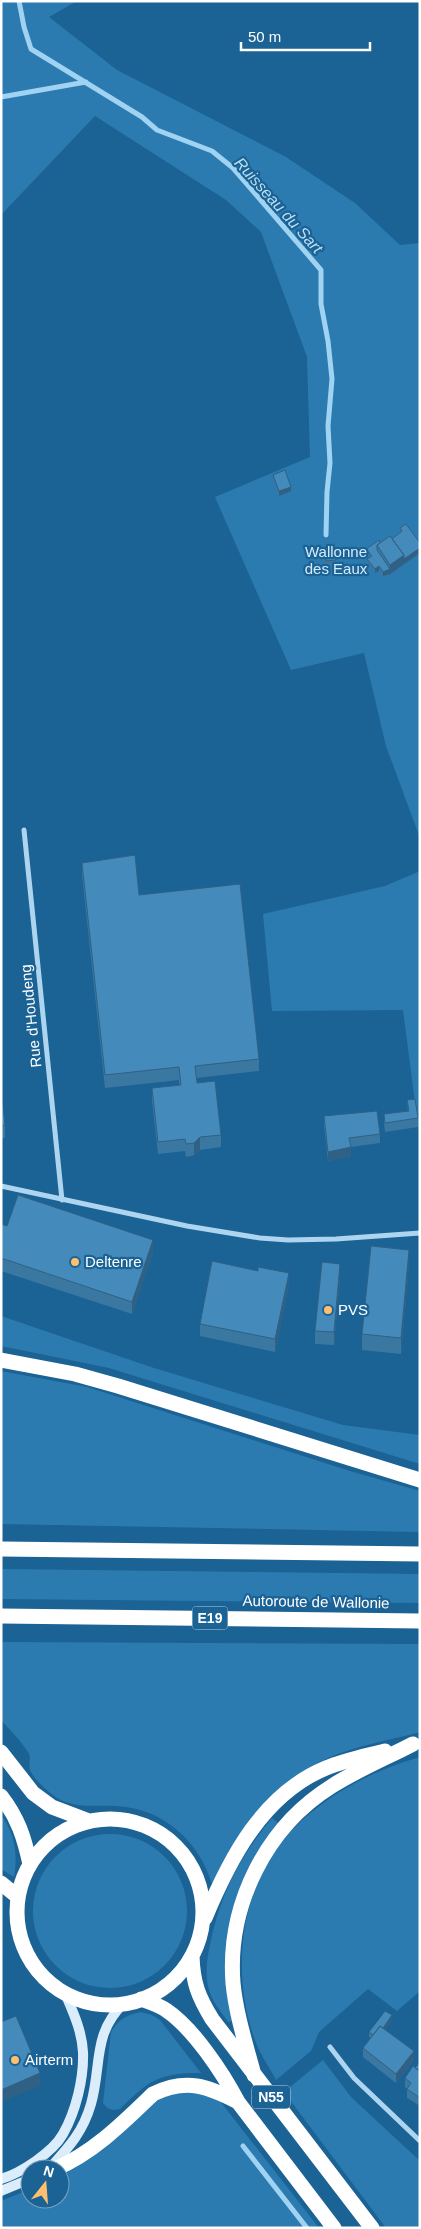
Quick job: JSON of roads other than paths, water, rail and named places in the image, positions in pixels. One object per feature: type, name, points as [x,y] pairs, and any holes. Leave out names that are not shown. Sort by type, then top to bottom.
[{"type":"highway","points":[[1,1360],[75,1374],[118,1386],[420,1480]]},
{"type":"highway","points":[[1,1550],[420,1554]]},
{"type":"highway","name":"Autoroute de Wallonie","points":[[1,1616],[420,1621]]},
{"type":"highway","points":[[203,1924],[235,1853],[272,1806],[298,1783],[326,1768],[416,1743]]},
{"type":"highway","points":[[254,2075],[237,2009],[233,1983],[232,1953],[236,1927],[254,1870],[290,1820],[308,1803],[332,1786],[416,1743]]},
{"type":"highway","name":"N55","points":[[1,1752],[34,1793],[52,1808],[89,1821]]},
{"type":"highway","points":[[1,1796],[10,1808],[24,1836],[30,1864]]},
{"type":"highway","name":"N55","points":[[111,1818],[133,1821],[154,1830],[173,1843],[188,1860],[198,1880],[203,1902],[203,1924],[192,1956],[183,1970],[170,1982],[157,1992],[141,1999],[124,2004],[104,2004],[84,2001],[65,1993],[52,1984],[30,1960],[19,1930],[18,1897],[22,1880],[30,1864],[41,1849],[55,1836],[71,1827],[89,1821],[111,1818]]},
{"type":"highway","points":[[1,1883],[18,1897]]},
{"type":"highway","name":"N55","points":[[192,1956],[193,1980],[201,2000],[212,2019],[372,2228]]},
{"type":"highway","name":"N55","points":[[141,1999],[165,2008],[182,2022],[228,2082],[238,2102],[334,2228]]},
{"type":"highway","points":[[70,2163],[91,2148],[153,2094],[165,2088],[182,2084],[202,2086],[218,2091],[238,2102]]},
{"type":"main road","points":[[1,2179],[23,2169],[44,2155],[62,2136],[72,2113],[81,2075],[83,2052],[79,2026],[65,1993]]},
{"type":"main road","points":[[58,2159],[80,2134],[91,2104],[105,2028],[124,2004]]},
{"type":"main road","points":[[1,2191],[20,2183]]},
{"type":"street","name":"Rue d'Houdeng","points":[[24,830],[62,1200]]},
{"type":"street","points":[[1,1186],[62,1200],[260,1238],[336,1240],[420,1233]]},
{"type":"street","points":[[330,2047],[354,2078],[420,2141]]},
{"type":"waterway","name":"Ruisseau du Sart","points":[[19,1],[31,49],[142,117],[157,130],[212,151],[233,168],[321,270],[321,304],[328,341],[332,379],[328,426],[330,463],[326,535]]},
{"type":"waterway","points":[[1,97],[86,82]]},
{"type":"waterway","points":[[243,2146],[307,2228]]},
{"type":"place","name":"Deltenre","points":[[75,1262]]},
{"type":"place","name":"PVS","points":[[328,1310]]},
{"type":"place","name":"Airterm","points":[[15,2060]]},
{"type":"park label","name":"Wallonne des Eaux","points":[[336,560]]}]
